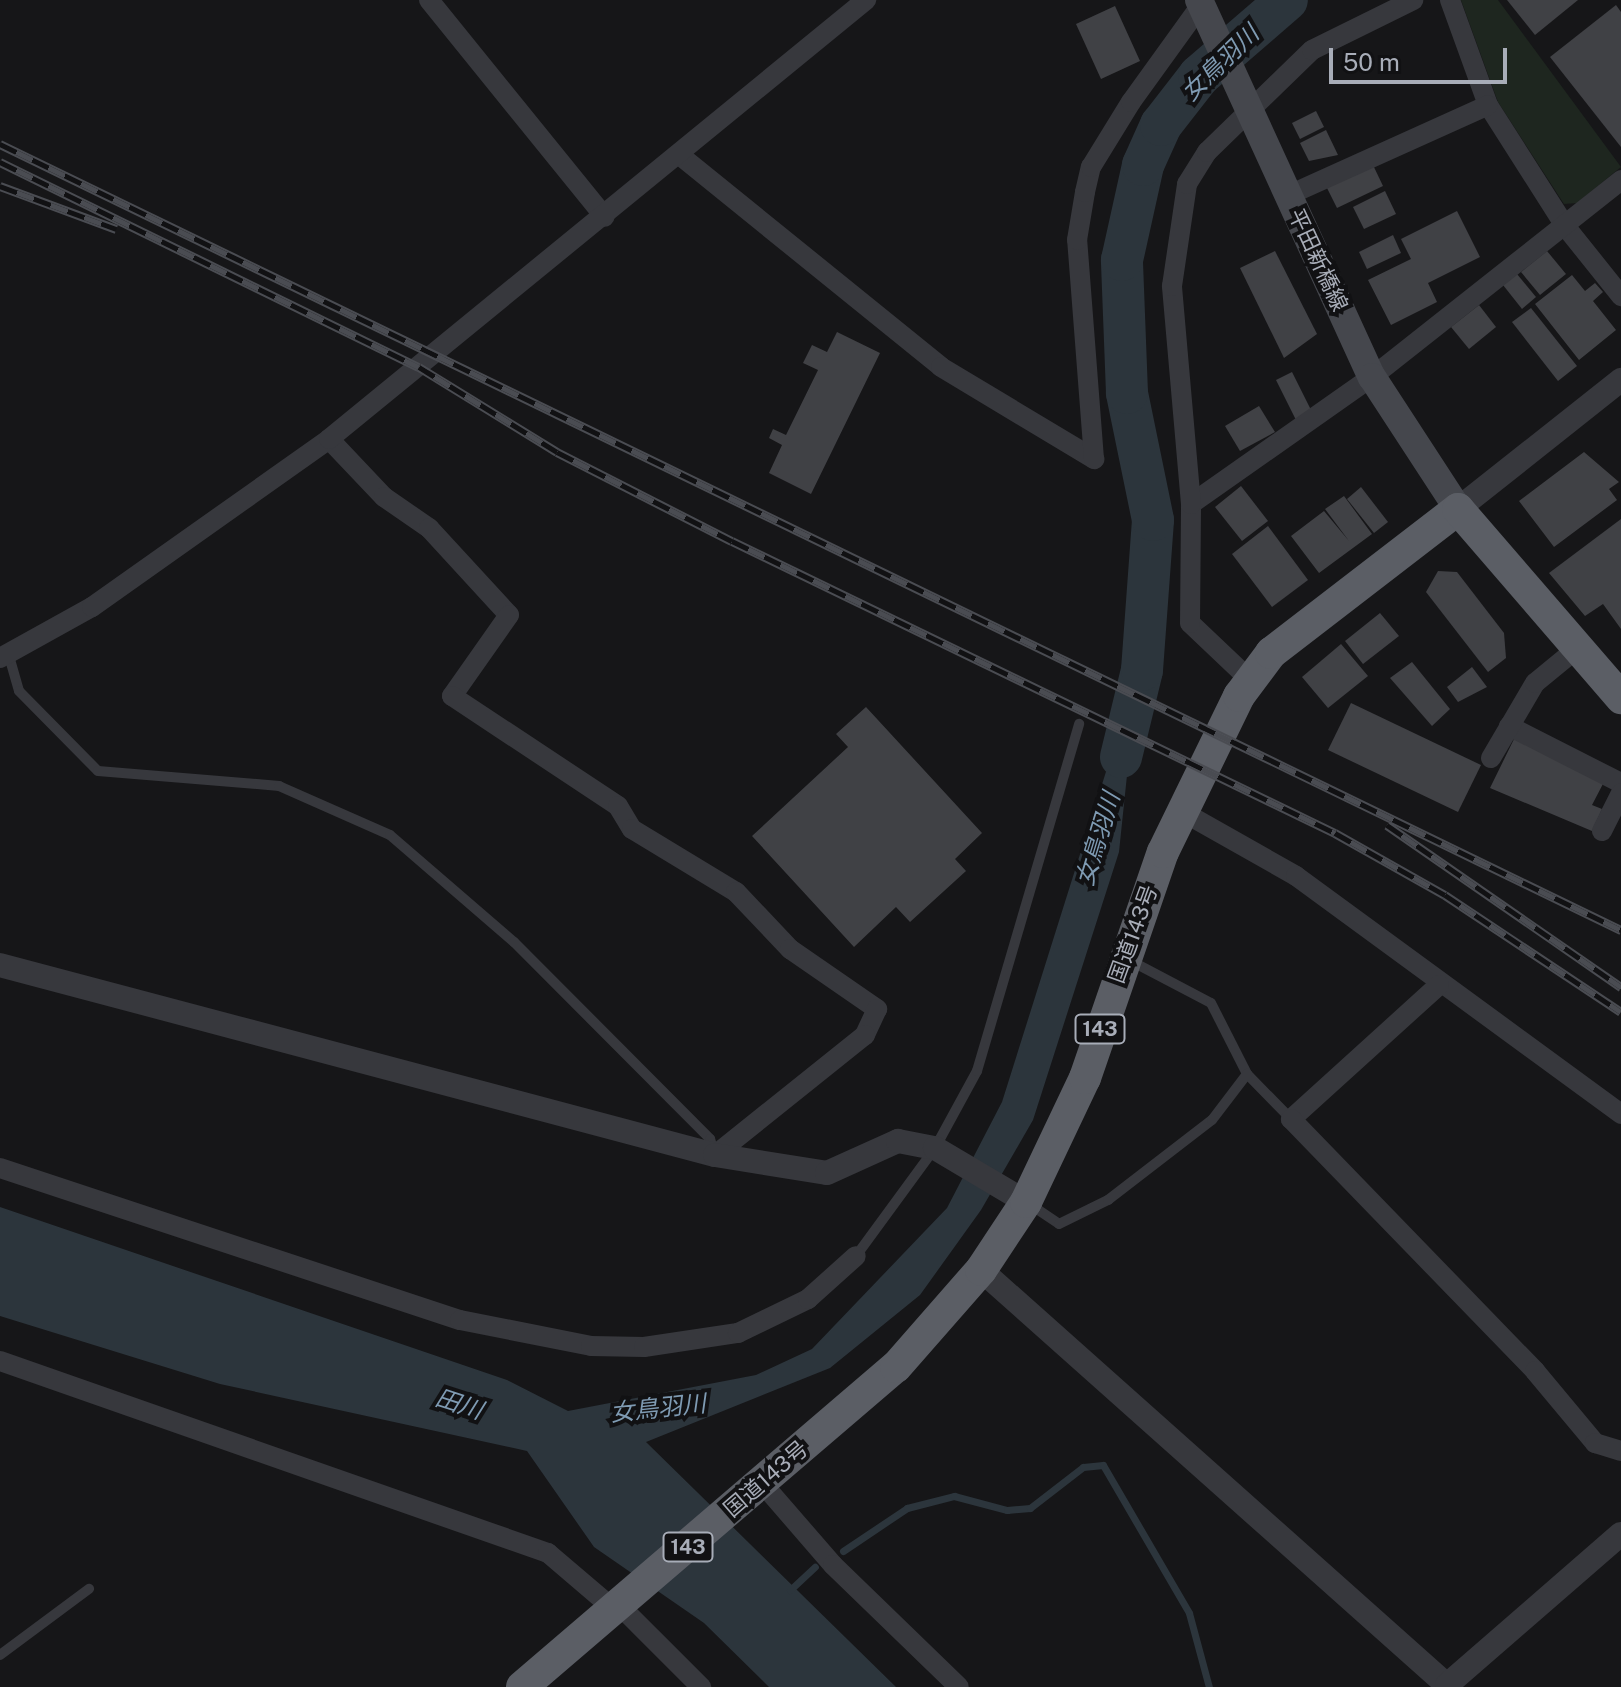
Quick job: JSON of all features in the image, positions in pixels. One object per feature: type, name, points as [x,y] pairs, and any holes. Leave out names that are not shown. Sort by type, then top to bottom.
[{"type":"highway","points":[[1458,509],[1574,651],[1621,698]]},
{"type":"highway","name":"国道143号","points":[[522,1687],[896,1367],[981,1270],[1018,1196],[1085,1078],[1123,957],[1183,812],[1249,679],[1271,653],[1458,509]]},
{"type":"main road","name":"平田新橋線","points":[[1202,6],[1372,377],[1458,509]]},
{"type":"street","points":[[4,657],[92,607],[329,439],[682,157],[866,0]]},
{"type":"street","points":[[1249,679],[1190,623],[1191,504],[1172,286],[1175,240],[1187,184],[1246,100],[1312,50],[1413,0]]},
{"type":"street","points":[[1450,0],[1488,105],[1565,226],[1621,296]]},
{"type":"street","points":[[441,4],[605,217]]},
{"type":"street","points":[[682,157],[941,367],[1094,459],[1077,240],[1085,192],[1091,167],[1131,102],[1202,6]]},
{"type":"street","points":[[1289,195],[1488,105]]},
{"type":"street","points":[[1191,504],[1372,377],[1621,180]]},
{"type":"street","points":[[1458,509],[1621,380]]},
{"type":"street","points":[[329,439],[384,497],[429,528],[509,615],[452,696],[618,806],[632,829],[736,892],[790,949],[877,1009],[865,1035],[715,1155]]},
{"type":"street","points":[[1491,758],[1549,666],[1574,651]]},
{"type":"street","points":[[1509,726],[1621,783]]},
{"type":"street","points":[[1602,825],[1621,793]]},
{"type":"street","points":[[1183,812],[1296,876],[1439,985],[1621,1114]]},
{"type":"street","points":[[0,965],[715,1155],[827,1173],[898,1141],[943,1151],[1018,1196]]},
{"type":"street","points":[[1439,985],[1291,1119],[1535,1371],[1595,1443],[1621,1451]]},
{"type":"street","points":[[0,1168],[460,1320],[591,1346],[644,1347],[738,1333],[808,1299],[856,1256]]},
{"type":"street","points":[[981,1270],[1448,1686],[1621,1534]]},
{"type":"street","points":[[0,1361],[548,1553],[619,1606],[701,1687]]},
{"type":"street","points":[[757,1487],[959,1687]]},
{"type":"lane","points":[[4,657],[19,691],[98,771],[279,786],[390,835],[523,951],[710,1139],[715,1155]]},
{"type":"lane","points":[[856,1256],[943,1151],[977,1071],[1079,724]]},
{"type":"lane","points":[[1123,957],[1199,992],[1247,1074],[1291,1119]]},
{"type":"lane","points":[[1018,1196],[1059,1224],[1108,1200],[1212,1120],[1247,1074]]},
{"type":"lane","points":[[0,1655],[89,1589]]},
{"type":"shaded area","points":[[1461,0],[1498,0],[1621,167],[1577,203],[1564,204],[1498,102]]},
{"type":"water","name":"田川","points":[[1138,670],[1119,852],[1033,1120],[981,1210],[920,1295],[830,1368],[646,1442],[896,1687],[769,1687],[704,1623],[594,1547],[527,1451],[220,1384],[0,1316],[0,1207],[507,1380],[568,1411],[756,1375],[812,1349],[947,1208],[1002,1102]]},
{"type":"building","points":[[1507,0],[1578,0],[1535,35]]},
{"type":"building","points":[[1616,5],[1621,12],[1621,147],[1550,57]]},
{"type":"building","points":[[1115,6],[1140,61],[1101,79],[1076,24]]},
{"type":"building","points":[[1316,111],[1324,127],[1300,139],[1292,123]]},
{"type":"building","points":[[1326,130],[1338,155],[1309,161],[1300,143]]},
{"type":"building","points":[[1373,165],[1383,186],[1337,208],[1327,188]]},
{"type":"building","points":[[1385,191],[1396,214],[1364,229],[1353,207]]},
{"type":"building","points":[[1457,211],[1480,257],[1428,283],[1437,302],[1391,325],[1368,280],[1411,259],[1401,239]]},
{"type":"building","points":[[1393,235],[1401,253],[1367,269],[1359,252]]},
{"type":"building","points":[[1275,251],[1317,334],[1284,358],[1240,268]]},
{"type":"building","points":[[1547,251],[1566,274],[1540,295],[1521,272]]},
{"type":"building","points":[[1517,274],[1536,297],[1522,309],[1503,285]]},
{"type":"building","points":[[1572,275],[1585,291],[1595,283],[1603,292],[1593,301],[1616,330],[1579,360],[1535,304]]},
{"type":"building","points":[[1479,305],[1496,327],[1469,349],[1451,327]]},
{"type":"building","points":[[1531,308],[1577,366],[1558,381],[1512,322]]},
{"type":"building","points":[[837,332],[880,353],[811,494],[769,473],[782,445],[769,438],[773,429],[786,435],[818,370],[803,363],[812,345],[827,352]]},
{"type":"building","points":[[1292,372],[1312,412],[1296,420],[1276,380]]},
{"type":"building","points":[[1259,406],[1275,432],[1240,451],[1225,426]]},
{"type":"building","points":[[1584,452],[1619,482],[1609,489],[1617,500],[1554,547],[1519,501]]},
{"type":"building","points":[[1241,486],[1268,521],[1242,541],[1215,507]]},
{"type":"building","points":[[1361,487],[1388,522],[1374,533],[1347,499]]},
{"type":"building","points":[[1344,496],[1372,534],[1319,573],[1291,536],[1324,511],[1349,541],[1325,509]]},
{"type":"building","points":[[1621,519],[1621,629],[1603,604],[1585,616],[1549,573]]},
{"type":"building","points":[[1268,526],[1308,580],[1272,607],[1232,554]]},
{"type":"building","points":[[1438,571],[1457,572],[1504,633],[1506,658],[1488,672],[1426,592]]},
{"type":"building","points":[[1380,613],[1399,636],[1363,664],[1345,641]]},
{"type":"building","points":[[1341,644],[1368,676],[1328,708],[1302,677]]},
{"type":"building","points":[[1412,662],[1450,709],[1432,726],[1390,678]]},
{"type":"building","points":[[1472,667],[1487,687],[1458,702],[1447,687]]},
{"type":"building","points":[[1351,703],[1481,765],[1458,812],[1328,750]]},
{"type":"building","points":[[866,707],[982,833],[955,859],[966,871],[910,922],[896,907],[854,947],[752,836],[848,747],[836,734]]},
{"type":"building","points":[[1515,737],[1605,780],[1592,805],[1602,809],[1592,831],[1490,788]]},
{"type":"waterway","name":"女鳥羽川","points":[[1121,757],[1142,670],[1153,520],[1127,393],[1122,260],[1143,165],[1161,125],[1199,76],[1287,0]]},
{"type":"waterway","points":[[843,1551],[907,1508],[954,1496],[1007,1510],[1030,1508],[1083,1467],[1103,1465],[1189,1613],[1209,1687]]},
{"type":"waterway","points":[[790,1590],[815,1567]]},
{"type":"railway","points":[[0,144],[1621,930]]},
{"type":"railway","points":[[0,162],[419,367],[557,452],[732,541],[1335,833],[1445,895],[1621,1012]]},
{"type":"railway","points":[[0,186],[116,229]]},
{"type":"railway","points":[[1387,825],[1621,987]]}]
